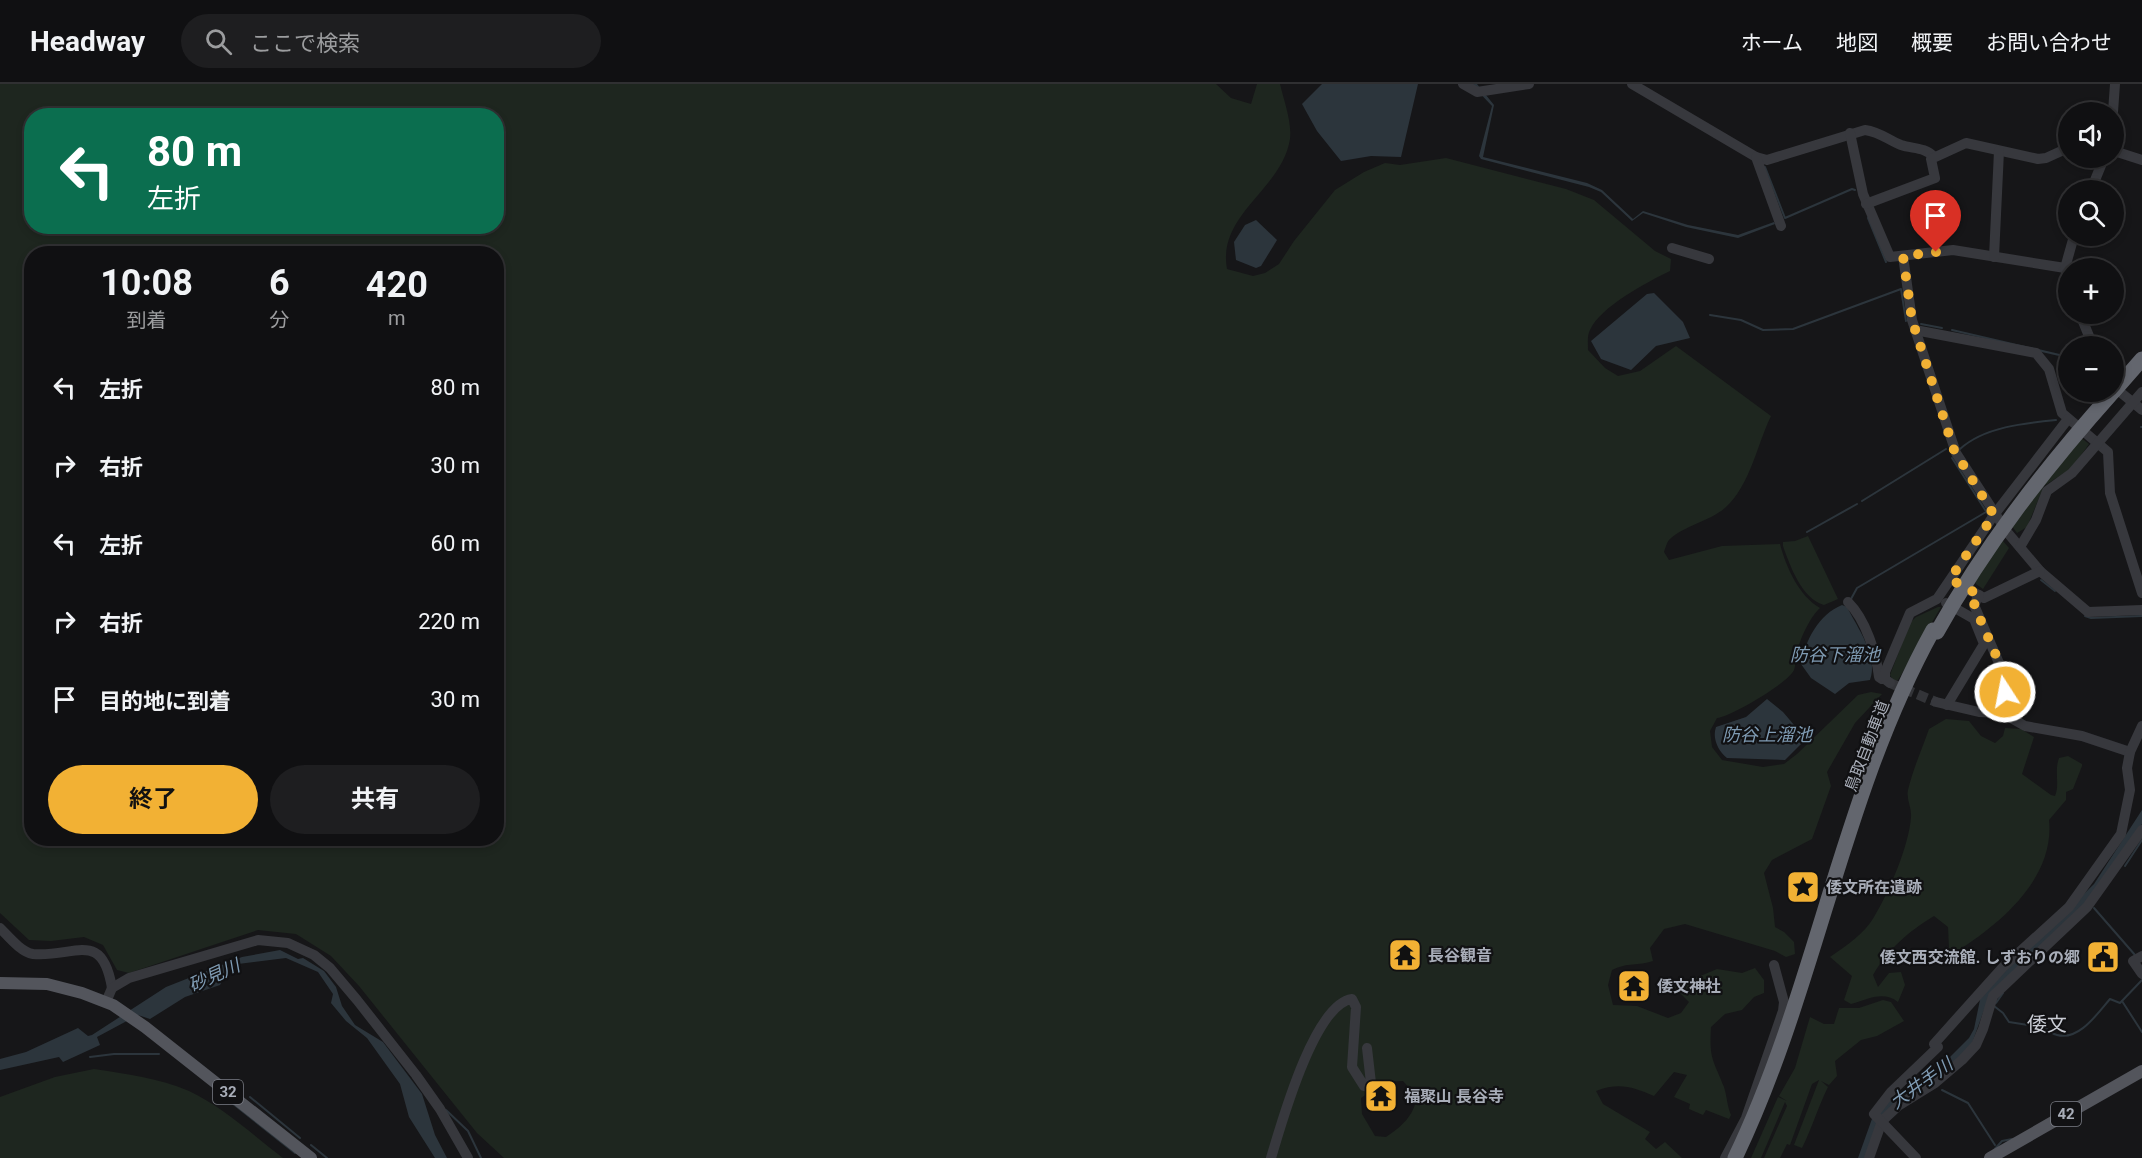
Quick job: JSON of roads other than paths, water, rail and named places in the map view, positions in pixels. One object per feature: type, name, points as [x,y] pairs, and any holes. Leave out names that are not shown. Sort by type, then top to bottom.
[{"type":"highway","name":"鳥取自動車道","points":[[2124,374],[2142,352]]},
{"type":"highway","name":"鳥取自動車道","points":[[2124,377],[2142,358]]},
{"type":"highway","name":"鳥取自動車道","points":[[1742,1158],[1789,1045],[1852,838],[1911,680],[1976,555],[2015,501],[2097,402]]},
{"type":"highway","name":"鳥取自動車道","points":[[1735,1158],[1783,1041],[1868,772],[1906,678],[1980,558],[2018,504],[2101,402]]},
{"type":"main road","name":"32","points":[[0,984],[47,984],[82,993],[109,1004],[145,1027],[311,1158]]},
{"type":"main road","name":"42","points":[[1990,1158],[2142,1071]]},
{"type":"street","points":[[1463,84],[1476,92],[1529,84]]},
{"type":"street","points":[[2114,102],[2115,84]]},
{"type":"street","points":[[1637,85],[1756,157],[1767,159],[1864,130],[1877,131],[1898,144],[1928,151],[1934,157]]},
{"type":"street","points":[[1850,133],[1866,204],[1890,257],[1953,250],[2058,271]]},
{"type":"street","points":[[1934,157],[1966,143],[1999,151],[2012,151],[2038,159],[2058,152]]},
{"type":"street","points":[[1994,257],[1999,151]]},
{"type":"street","points":[[2124,154],[2142,160]]},
{"type":"street","points":[[1756,157],[1781,226]]},
{"type":"street","points":[[1866,204],[1935,178],[1932,159],[1934,157]]},
{"type":"street","points":[[1672,248],[1709,259]]},
{"type":"street","points":[[1903,256],[1915,330],[1956,453],[1994,515],[2040,571],[2088,612],[2142,610]]},
{"type":"street","points":[[1915,330],[2036,353],[2045,361],[2062,413],[2108,452],[2110,493],[2142,593]]},
{"type":"street","points":[[2020,547],[2037,520],[2047,491],[2072,473],[2142,392]]},
{"type":"street","points":[[2124,397],[2142,411]]},
{"type":"street","points":[[1848,602],[1854,608],[1877,658],[1880,677],[1887,681],[1885,672],[1910,613],[1937,599],[1994,515],[2068,419]]},
{"type":"street","points":[[1950,579],[1984,598],[2040,571]]},
{"type":"street","points":[[1979,595],[1974,605],[2005,676],[2005,708]]},
{"type":"street","points":[[1937,599],[1974,619],[1984,644],[1947,705]]},
{"type":"street","points":[[1936,702],[2002,714],[2025,726],[2082,736],[2130,752]]},
{"type":"street","points":[[1916,1158],[1874,1114],[1884,1100],[1938,1047],[1934,1044],[2003,967],[2069,907],[2087,885],[2121,834],[2130,790],[2127,768],[2130,752],[2142,726]]},
{"type":"street","points":[[1869,1158],[1882,1121],[1898,1106],[1935,1083],[1976,1045],[1993,996],[2087,907],[2142,830]]},
{"type":"street","points":[[0,928],[15,944],[32,954],[81,948],[101,956],[109,969],[112,988],[109,1004]]},
{"type":"street","points":[[112,988],[129,978],[242,943],[258,940],[288,942],[314,955],[330,968],[357,1000],[440,1109],[468,1158]]},
{"type":"street","points":[[2142,956],[2133,961],[2142,974]]},
{"type":"street","points":[[1725,1158],[1746,1118],[1783,1011],[1784,1002],[1774,965]]},
{"type":"street","points":[[1271,1158],[1289,1095],[1305,1059],[1339,1004],[1352,999],[1356,1007],[1352,1067],[1359,1081],[1368,1087],[1371,1083],[1367,1048]]},
{"type":"water","points":[[1322,84],[1418,84],[1401,157],[1371,156],[1341,161],[1317,131],[1302,104]]},
{"type":"water","points":[[1471,84],[1477,84],[1494,105],[1483,157],[1587,183],[1602,190],[1633,219],[1643,211],[1688,225],[1738,235],[1774,222],[1775,224],[1738,238],[1686,227],[1643,213],[1632,221],[1601,192],[1589,187],[1481,159],[1479,156],[1492,106]]},
{"type":"water","points":[[1256,220],[1277,240],[1261,266],[1256,268],[1236,260],[1234,242],[1245,225]]},
{"type":"water","points":[[1654,293],[1683,322],[1690,338],[1656,346],[1631,370],[1601,359],[1591,341],[1647,294]]},
{"type":"water","name":"防谷下溜池","points":[[1842,605],[1847,607],[1866,642],[1872,662],[1872,671],[1870,680],[1849,683],[1835,694],[1811,678],[1801,664],[1814,629],[1826,615]]},
{"type":"water","name":"防谷上溜池","points":[[1767,699],[1783,712],[1806,739],[1785,760],[1727,758],[1717,744],[1716,727],[1746,717]]},
{"type":"water","name":"大井手川","points":[[2142,810],[2142,824],[2094,895],[1984,1010],[1971,1046],[1937,1078],[1895,1104],[1865,1158],[1858,1158],[1873,1116],[1892,1098],[1936,1071],[1969,1038],[1974,1029],[1981,995],[2094,884]]},
{"type":"water","name":"砂見川","points":[[280,950],[298,959],[303,958],[324,971],[336,987],[342,1006],[355,1025],[383,1042],[422,1094],[435,1135],[447,1158],[435,1158],[409,1117],[400,1084],[367,1038],[346,1021],[331,1003],[333,994],[318,972],[286,958],[230,965],[220,985],[185,997],[150,1019],[138,1015],[97,1037],[100,1045],[63,1062],[59,1057],[0,1070],[0,1059],[26,1052],[78,1028],[88,1036],[92,1035],[166,987],[242,957]]},
{"type":"waterway","points":[[1765,167],[1785,218],[1852,189],[1855,190]]},
{"type":"waterway","points":[[1868,218],[1886,262]]},
{"type":"waterway","points":[[1710,315],[1741,320],[1763,330],[1793,329],[1901,289],[1906,321]]},
{"type":"waterway","points":[[1921,324],[1942,328]]},
{"type":"waterway","points":[[1952,330],[2058,355]]},
{"type":"waterway","points":[[1960,449],[1981,436],[2005,427],[2056,420]]},
{"type":"waterway","points":[[1862,501],[1946,449]]},
{"type":"waterway","points":[[1952,458],[1989,516]]},
{"type":"waterway","points":[[1807,532],[1857,504]]},
{"type":"waterway","points":[[1851,599],[1857,588],[1986,512]]},
{"type":"waterway","points":[[2041,580],[2055,591]]},
{"type":"waterway","points":[[2085,616],[2091,618],[2142,616]]},
{"type":"waterway","points":[[2125,866],[2142,840]]},
{"type":"waterway","points":[[2094,908],[2135,955]]},
{"type":"waterway","points":[[1994,1006],[2009,1022],[2028,1025],[2038,1022],[2051,1033],[2065,1036],[2087,1025],[2110,999],[2120,1003],[2142,980]]},
{"type":"waterway","points":[[1996,1003],[2003,993]]},
{"type":"waterway","points":[[2122,1001],[2142,1032]]},
{"type":"waterway","points":[[90,1057],[114,1054],[159,1054]]},
{"type":"waterway","name":"大井手川","points":[[1942,1090],[1968,1103],[1995,1145]]},
{"type":"waterway","points":[[222,1095],[295,1153]]},
{"type":"waterway","points":[[250,1097],[300,1138]]},
{"type":"waterway","points":[[446,1110],[468,1131],[481,1158]]},
{"type":"waterway","points":[[1993,1151],[2002,1141],[2012,1139]]},
{"type":"waterway","points":[[311,1145],[327,1158]]},
{"type":"tunnel","points":[[1890,683],[1936,702]]},
{"type":"place","name":"倭文所在遺跡","points":[[1803,887]]},
{"type":"place","name":"長谷観音","points":[[1405,955]]},
{"type":"place","name":"倭文西交流館. しずおりの郷","points":[[2103,957]]},
{"type":"place","name":"倭文神社","points":[[1634,986]]},
{"type":"place","name":"福聚山 長谷寺","points":[[1381,1096]]},
{"type":"district","name":"倭文","points":[[2047,1024]]}]
